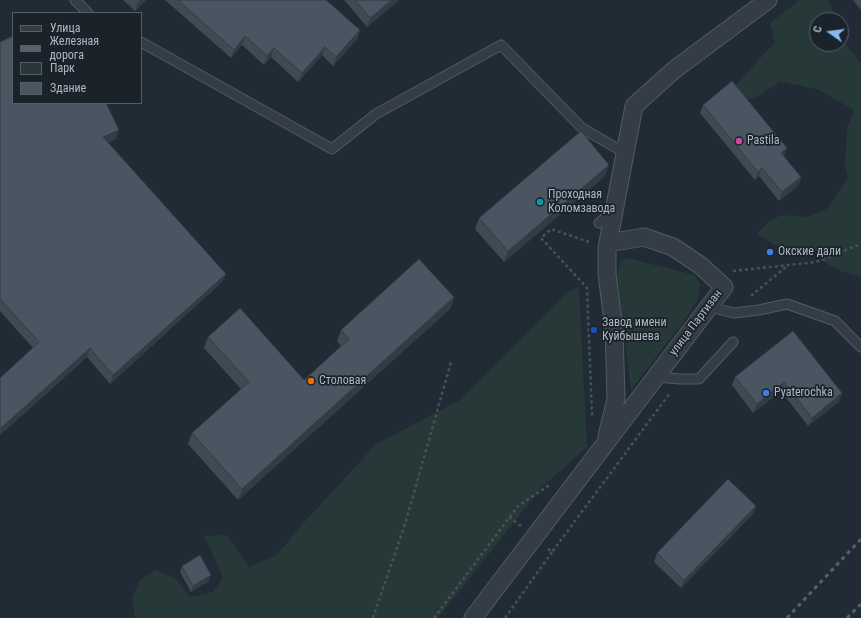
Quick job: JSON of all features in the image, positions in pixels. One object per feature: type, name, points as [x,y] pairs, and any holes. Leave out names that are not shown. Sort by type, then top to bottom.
[{"type":"street","points":[[606,442],[616,399],[614,329],[607,274],[608,243],[634,106],[674,70],[768,0]]},
{"type":"street","name":"улица Партизан","points":[[473,618],[724,287],[700,265],[673,247],[644,237],[608,243]]},
{"type":"lane","points":[[75,0],[87,12]]},
{"type":"lane","points":[[142,43],[332,149],[376,114],[501,45],[582,128],[625,153]]},
{"type":"lane","points":[[599,223],[614,209]]},
{"type":"lane","points":[[709,307],[734,313],[759,310],[787,304],[835,321],[861,347]]},
{"type":"lane","points":[[656,377],[699,379],[733,342]]},
{"type":"path","points":[[542,229],[546,234]]},
{"type":"path","points":[[541,238],[587,288],[592,418]]},
{"type":"path","points":[[734,313],[787,265]]},
{"type":"path","points":[[373,618],[406,521],[451,362]]},
{"type":"path","points":[[505,618],[680,379]]},
{"type":"path","points":[[434,618],[518,506],[553,482]]},
{"type":"path","points":[[510,517],[521,527]]},
{"type":"path","points":[[544,546],[552,552]]},
{"type":"green space","points":[[800,0],[829,0],[833,12],[809,12],[809,52],[849,52],[849,48],[861,63],[861,277],[840,271],[814,256],[788,253],[757,234],[770,220],[782,215],[808,217],[828,208],[848,178],[845,165],[847,128],[854,110],[819,90],[780,81],[756,98],[720,102],[775,42],[770,23]]},
{"type":"green space","points":[[626,258],[695,275],[700,284],[698,299],[683,322],[631,390],[617,273],[620,262]]},
{"type":"green space","points":[[579,287],[587,447],[541,488],[438,618],[135,618],[132,597],[140,580],[156,570],[176,579],[190,597],[213,592],[223,577],[204,536],[227,535],[249,567],[277,555],[298,529],[376,444],[460,400],[567,292]]},
{"type":"building","points":[[178,0],[326,0],[360,30],[336,57],[325,47],[302,73],[274,48],[267,56],[245,36],[234,50]]},
{"type":"building","points":[[355,0],[392,0],[370,18]]},
{"type":"building","points":[[12,36],[12,104],[106,104],[119,130],[103,137],[226,274],[113,375],[90,348],[1,428],[0,378],[39,342],[0,299],[0,42]]},
{"type":"building","points":[[732,81],[787,148],[781,153],[801,177],[782,192],[762,168],[758,172],[703,105]]},
{"type":"building","name":"Проходная Коломзавода","points":[[581,131],[609,165],[508,251],[479,218]]},
{"type":"building","points":[[419,259],[454,297],[242,489],[192,433],[249,382],[208,337],[240,308],[304,380],[349,339],[341,330]]},
{"type":"building","points":[[793,331],[842,393],[812,418],[784,382],[757,404],[735,377]]},
{"type":"building","points":[[728,479],[756,506],[684,580],[657,553]]},
{"type":"building","points":[[200,555],[211,575],[193,586],[182,566]]},
{"type":"railway","points":[[787,618],[861,539]]},
{"type":"railway","points":[[847,618],[861,604]]},
{"type":"place","name":"Pastila","points":[[739,141]]},
{"type":"place","name":"Проходная Коломзавода","points":[[540,202]]},
{"type":"place","name":"Окские дали","points":[[770,252]]},
{"type":"place","name":"Завод имени Куйбышева","points":[[594,330]]},
{"type":"place","name":"Столовая","points":[[311,381]]},
{"type":"place","name":"Pyaterochka","points":[[766,393]]}]
